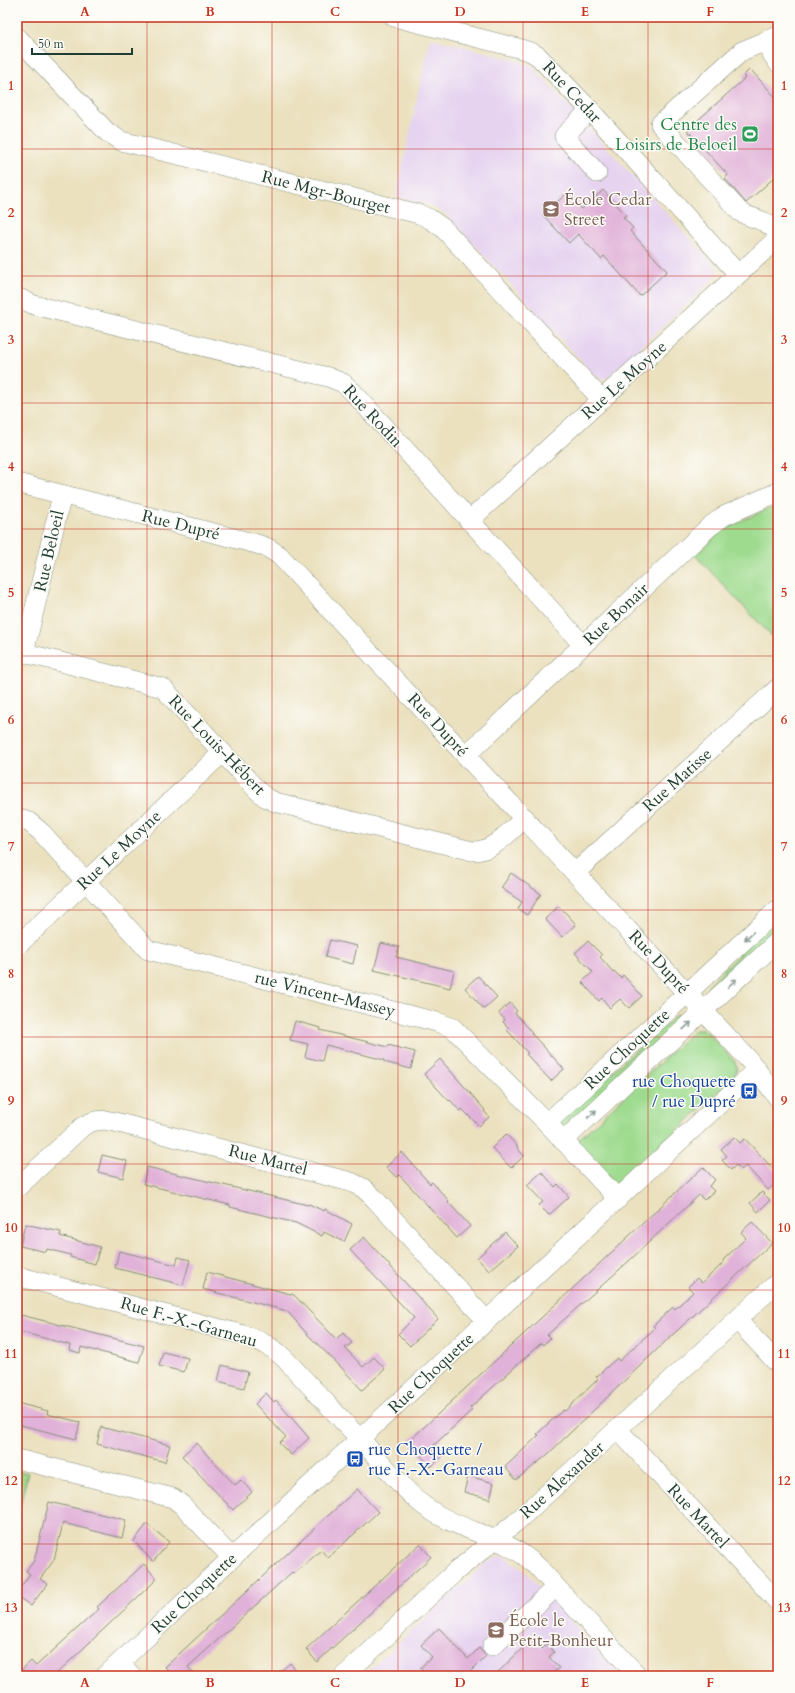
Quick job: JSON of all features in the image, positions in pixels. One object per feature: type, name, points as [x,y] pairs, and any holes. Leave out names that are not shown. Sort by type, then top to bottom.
[{"type":"street","name":"Rue Cedar","points":[[394,17],[518,48],[535,54],[590,110],[738,274]]},
{"type":"street","name":"Rue Mgr-Bourget","points":[[17,37],[107,132],[116,139],[419,214],[435,221],[444,228],[602,400]]},
{"type":"street","points":[[778,63],[772,54],[773,38],[742,50],[660,124],[740,212],[768,223],[778,233]]},
{"type":"street","points":[[590,110],[564,136],[597,174]]},
{"type":"street","name":"Rue Le Moyne","points":[[469,521],[778,238]]},
{"type":"street","name":"Rue Rodin","points":[[17,297],[34,305],[338,380],[351,390],[469,521],[583,644]]},
{"type":"street","name":"Rue Dupré","points":[[17,483],[257,544],[274,551],[289,565],[704,1010],[757,1069],[778,1098]]},
{"type":"street","name":"Rue Bonair","points":[[466,755],[714,523],[724,516],[778,492]]},
{"type":"street","name":"Rue Beloeil","points":[[21,652],[62,495]]},
{"type":"street","name":"Rue Louis-Hébert","points":[[21,652],[163,688],[261,794],[275,802],[476,851],[489,848],[525,818]]},
{"type":"street","name":"Rue Matisse","points":[[576,872],[778,688]]},
{"type":"street","name":"Rue Le Moyne","points":[[17,946],[222,753]]},
{"type":"street","name":"rue Vincent-Massey","points":[[17,818],[29,822],[37,828],[139,941],[151,951],[449,1026],[461,1034],[618,1199]]},
{"type":"street","name":"Rue Choquette","points":[[547,1123],[778,909]]},
{"type":"street","name":"Rue Choquette","points":[[564,1141],[778,941]]},
{"type":"street","name":"Rue Choquette","points":[[105,1676],[126,1669],[232,1558],[757,1069]]},
{"type":"street","name":"Rue Martel","points":[[17,1188],[82,1127],[91,1122],[101,1120],[111,1121],[351,1182],[363,1188],[373,1197],[487,1322]]},
{"type":"street","name":"Rue F.-X.-Garneau","points":[[17,1276],[240,1334],[259,1340],[273,1348],[285,1359],[408,1492],[422,1505],[453,1523],[495,1539],[514,1548],[527,1557],[638,1676]]},
{"type":"street","name":"Rue Alexander","points":[[344,1676],[455,1572],[515,1523],[778,1282]]},
{"type":"street","points":[[737,1320],[778,1364]]},
{"type":"street","name":"Rue Martel","points":[[618,1430],[778,1602]]},
{"type":"street","points":[[17,1459],[173,1498],[182,1505],[232,1558]]},
{"type":"street","points":[[492,1646],[556,1587]]},
{"type":"shaded area","name":"École Cedar Street","points":[[430,38],[531,65],[716,267],[718,273],[715,278],[607,378],[601,379],[596,377],[447,215],[430,205],[396,197]]},
{"type":"shaded area","name":"École le Petit-Bonheur","points":[[501,1556],[506,1557],[527,1573],[621,1676],[362,1676],[487,1562],[493,1558]]},
{"type":"green space","points":[[778,504],[778,643],[695,555],[728,527]]},
{"type":"green space","points":[[778,914],[778,932],[717,988],[710,988],[708,986]]},
{"type":"green space","points":[[678,1014],[681,1019],[565,1128],[557,1120]]},
{"type":"green space","points":[[695,1030],[706,1031],[735,1062],[737,1069],[734,1077],[622,1182],[616,1184],[577,1144],[577,1141]]},
{"type":"green space","points":[[18,1471],[28,1473],[17,1518],[17,1474]]},
{"type":"building","points":[[750,69],[778,100],[778,165],[774,169],[778,174],[746,203],[725,179],[728,175],[687,130],[745,78],[743,76]]},
{"type":"building","points":[[603,190],[626,215],[623,217],[633,228],[630,231],[667,271],[640,296],[604,256],[601,259],[578,234],[569,243],[543,215],[567,193],[582,209]]},
{"type":"building","points":[[511,873],[541,894],[527,915],[518,909],[522,902],[501,888]]},
{"type":"building","points":[[559,906],[576,924],[562,937],[545,919]]},
{"type":"building","points":[[330,940],[357,946],[353,964],[325,957]]},
{"type":"building","points":[[588,941],[602,955],[600,957],[613,972],[614,971],[621,978],[623,975],[642,996],[629,1008],[620,999],[610,1008],[602,998],[599,1001],[582,982],[593,972],[575,953]]},
{"type":"building","points":[[381,943],[399,947],[396,957],[454,971],[450,988],[374,970]]},
{"type":"building","points":[[478,976],[497,997],[484,1009],[465,988]]},
{"type":"building","points":[[510,1003],[517,1011],[515,1013],[532,1032],[531,1033],[564,1069],[551,1081],[526,1054],[528,1053],[507,1030],[509,1028],[503,1022],[505,1020],[499,1013]]},
{"type":"building","points":[[295,1021],[321,1028],[320,1030],[388,1047],[388,1045],[415,1052],[411,1069],[384,1062],[384,1060],[326,1045],[322,1061],[305,1057],[308,1044],[290,1040]]},
{"type":"building","points":[[440,1059],[485,1110],[484,1111],[489,1117],[479,1126],[462,1109],[460,1111],[450,1100],[449,1101],[424,1074]]},
{"type":"building","points":[[506,1134],[524,1156],[511,1168],[492,1148]]},
{"type":"building","points":[[734,1137],[740,1143],[745,1139],[778,1174],[778,1181],[768,1190],[746,1166],[741,1170],[736,1165],[731,1170],[722,1160],[727,1156],[721,1149]]},
{"type":"building","points":[[402,1152],[430,1184],[432,1182],[470,1226],[457,1238],[399,1175],[396,1177],[386,1167]]},
{"type":"building","points":[[102,1155],[127,1161],[123,1178],[98,1172]]},
{"type":"building","points":[[147,1167],[309,1204],[324,1211],[325,1209],[352,1224],[344,1242],[324,1232],[322,1236],[296,1223],[143,1184]]},
{"type":"building","points":[[703,1167],[715,1180],[709,1186],[714,1191],[704,1200],[699,1195],[547,1335],[550,1338],[543,1345],[541,1343],[470,1408],[472,1410],[434,1445],[444,1455],[431,1467],[408,1442]]},
{"type":"building","points":[[542,1172],[555,1187],[558,1184],[569,1197],[549,1215],[539,1205],[543,1202],[527,1185]]},
{"type":"building","points":[[762,1192],[770,1200],[758,1212],[750,1203]]},
{"type":"building","points":[[752,1222],[772,1243],[667,1340],[547,1455],[516,1480],[505,1467],[539,1435],[537,1434],[563,1410],[565,1411],[598,1379],[596,1377],[617,1358],[619,1361],[655,1328],[653,1326],[673,1307],[675,1309],[693,1292],[688,1287],[697,1278],[702,1283],[724,1262],[723,1260],[746,1238],[741,1232]]},
{"type":"building","points":[[25,1224],[61,1232],[60,1236],[100,1247],[95,1264],[70,1257],[71,1255],[47,1249],[46,1252],[20,1246]]},
{"type":"building","points":[[505,1232],[518,1246],[489,1271],[477,1258]]},
{"type":"building","points":[[364,1237],[438,1319],[410,1346],[398,1334],[414,1318],[350,1250]]},
{"type":"building","points":[[119,1251],[176,1265],[178,1257],[190,1260],[183,1285],[115,1268]]},
{"type":"building","points":[[207,1272],[294,1295],[336,1339],[343,1333],[352,1343],[345,1348],[363,1367],[374,1357],[385,1369],[362,1390],[309,1336],[287,1311],[203,1289]]},
{"type":"building","points":[[17,1314],[144,1346],[139,1362],[81,1347],[80,1353],[69,1350],[70,1345],[17,1331]]},
{"type":"building","points":[[163,1352],[188,1358],[184,1372],[159,1366]]},
{"type":"building","points":[[222,1365],[248,1372],[244,1388],[218,1381]]},
{"type":"building","points":[[266,1393],[274,1402],[276,1400],[309,1438],[291,1455],[279,1443],[286,1437],[255,1404]]},
{"type":"building","points":[[17,1403],[48,1411],[47,1414],[80,1422],[76,1439],[17,1424]]},
{"type":"building","points":[[101,1427],[170,1445],[165,1462],[97,1444]]},
{"type":"building","points":[[196,1443],[235,1485],[241,1480],[252,1492],[233,1510],[182,1456]]},
{"type":"building","points":[[468,1476],[494,1483],[490,1499],[464,1492]]},
{"type":"building","points":[[357,1489],[378,1512],[328,1558],[321,1550],[294,1574],[292,1572],[188,1667],[196,1676],[174,1676],[165,1667]]},
{"type":"building","points":[[49,1502],[126,1520],[122,1538],[63,1523],[54,1560],[40,1579],[47,1584],[31,1606],[17,1596],[17,1592],[30,1574],[26,1571],[34,1561]]},
{"type":"building","points":[[147,1524],[169,1542],[153,1562],[134,1541]]},
{"type":"building","points":[[420,1544],[431,1557],[317,1662],[306,1649]]},
{"type":"building","points":[[144,1564],[157,1579],[54,1676],[17,1676],[17,1674],[31,1661],[36,1666],[99,1609],[97,1607]]},
{"type":"building","points":[[439,1628],[468,1659],[479,1648],[486,1656],[466,1676],[428,1676],[420,1668],[432,1657],[421,1645]]},
{"type":"building","points":[[532,1639],[542,1649],[547,1644],[554,1652],[549,1657],[559,1668],[549,1676],[494,1676]]},
{"type":"building","points":[[290,1663],[302,1676],[275,1676]]},
{"type":"place","name":"Centre des Loisirs de Beloeil","points":[[750,134]]},
{"type":"place","name":"École Cedar Street","points":[[551,209]]},
{"type":"place","name":"rue Choquette / rue Dupré","points":[[749,1091]]},
{"type":"place","name":"rue Choquette / rue F.-X.-Garneau","points":[[355,1459]]},
{"type":"place","name":"École le Petit-Bonheur","points":[[496,1630]]}]
